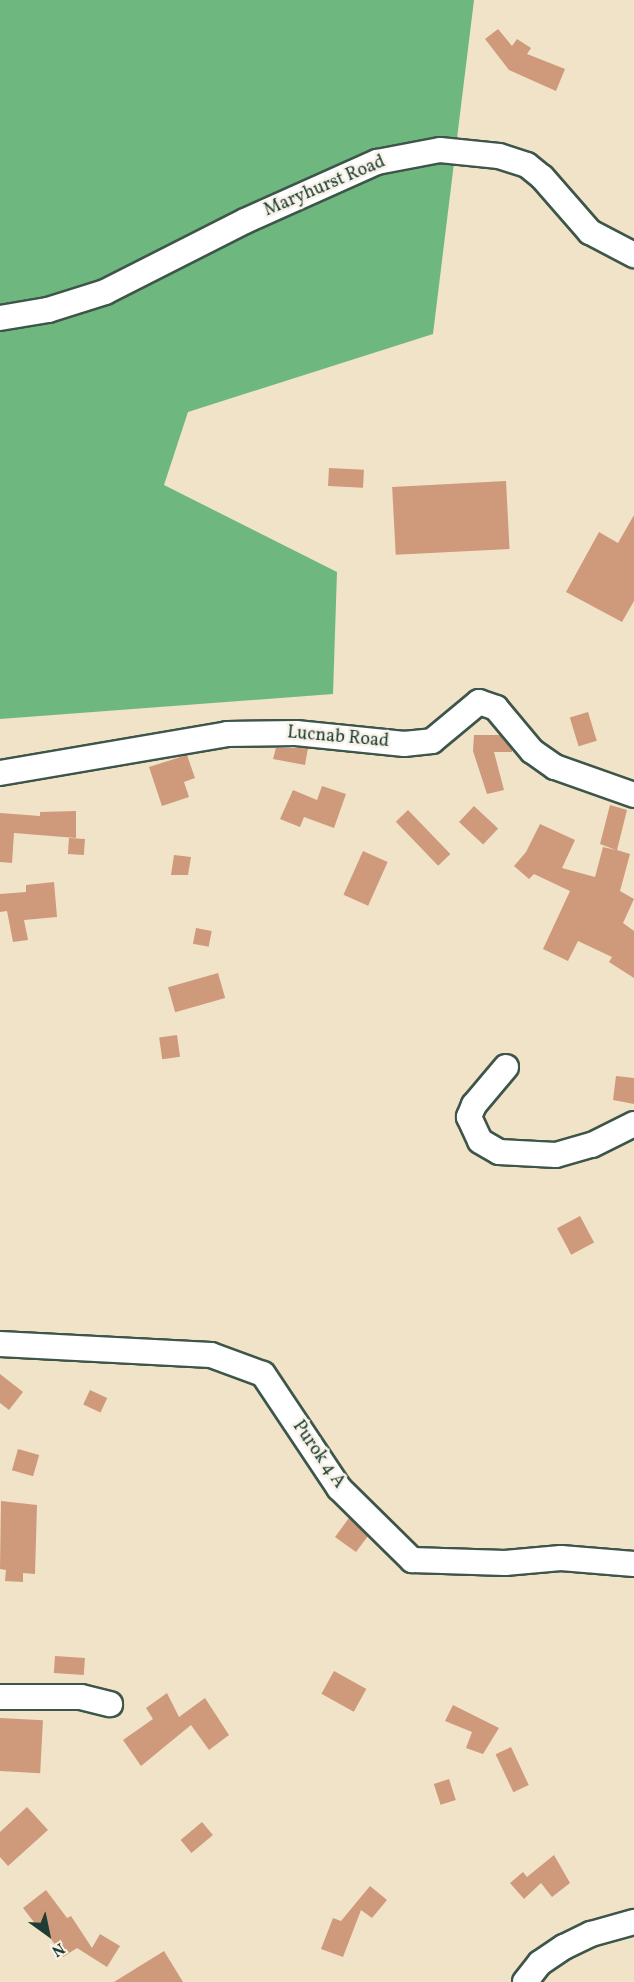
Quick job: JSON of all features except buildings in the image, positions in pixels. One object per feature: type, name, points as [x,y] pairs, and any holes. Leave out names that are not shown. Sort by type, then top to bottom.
[{"type":"street","name":"Maryhurst Road","points":[[0,318],[48,310],[105,292],[245,221],[377,162],[440,150],[499,156],[527,165],[542,177],[590,232],[634,255]]},
{"type":"street","name":"Lucnab Road","points":[[0,773],[227,734],[296,733],[404,744],[432,741],[479,702],[496,708],[532,751],[555,767],[634,795]]},
{"type":"street","points":[[506,1067],[474,1105],[470,1117],[480,1141],[499,1152],[556,1155],[591,1145],[634,1124]]},
{"type":"street","name":"Purok 4 A","points":[[0,1344],[211,1354],[262,1374],[339,1488],[412,1560],[505,1563],[561,1558],[634,1563]]},
{"type":"street","points":[[0,1697],[81,1697],[110,1704]]},
{"type":"street","points":[[525,1982],[540,1963],[564,1947],[591,1934],[634,1922]]},
{"type":"green space","points":[[0,0],[474,0],[433,334],[188,412],[164,485],[337,572],[333,694],[0,719]]}]
